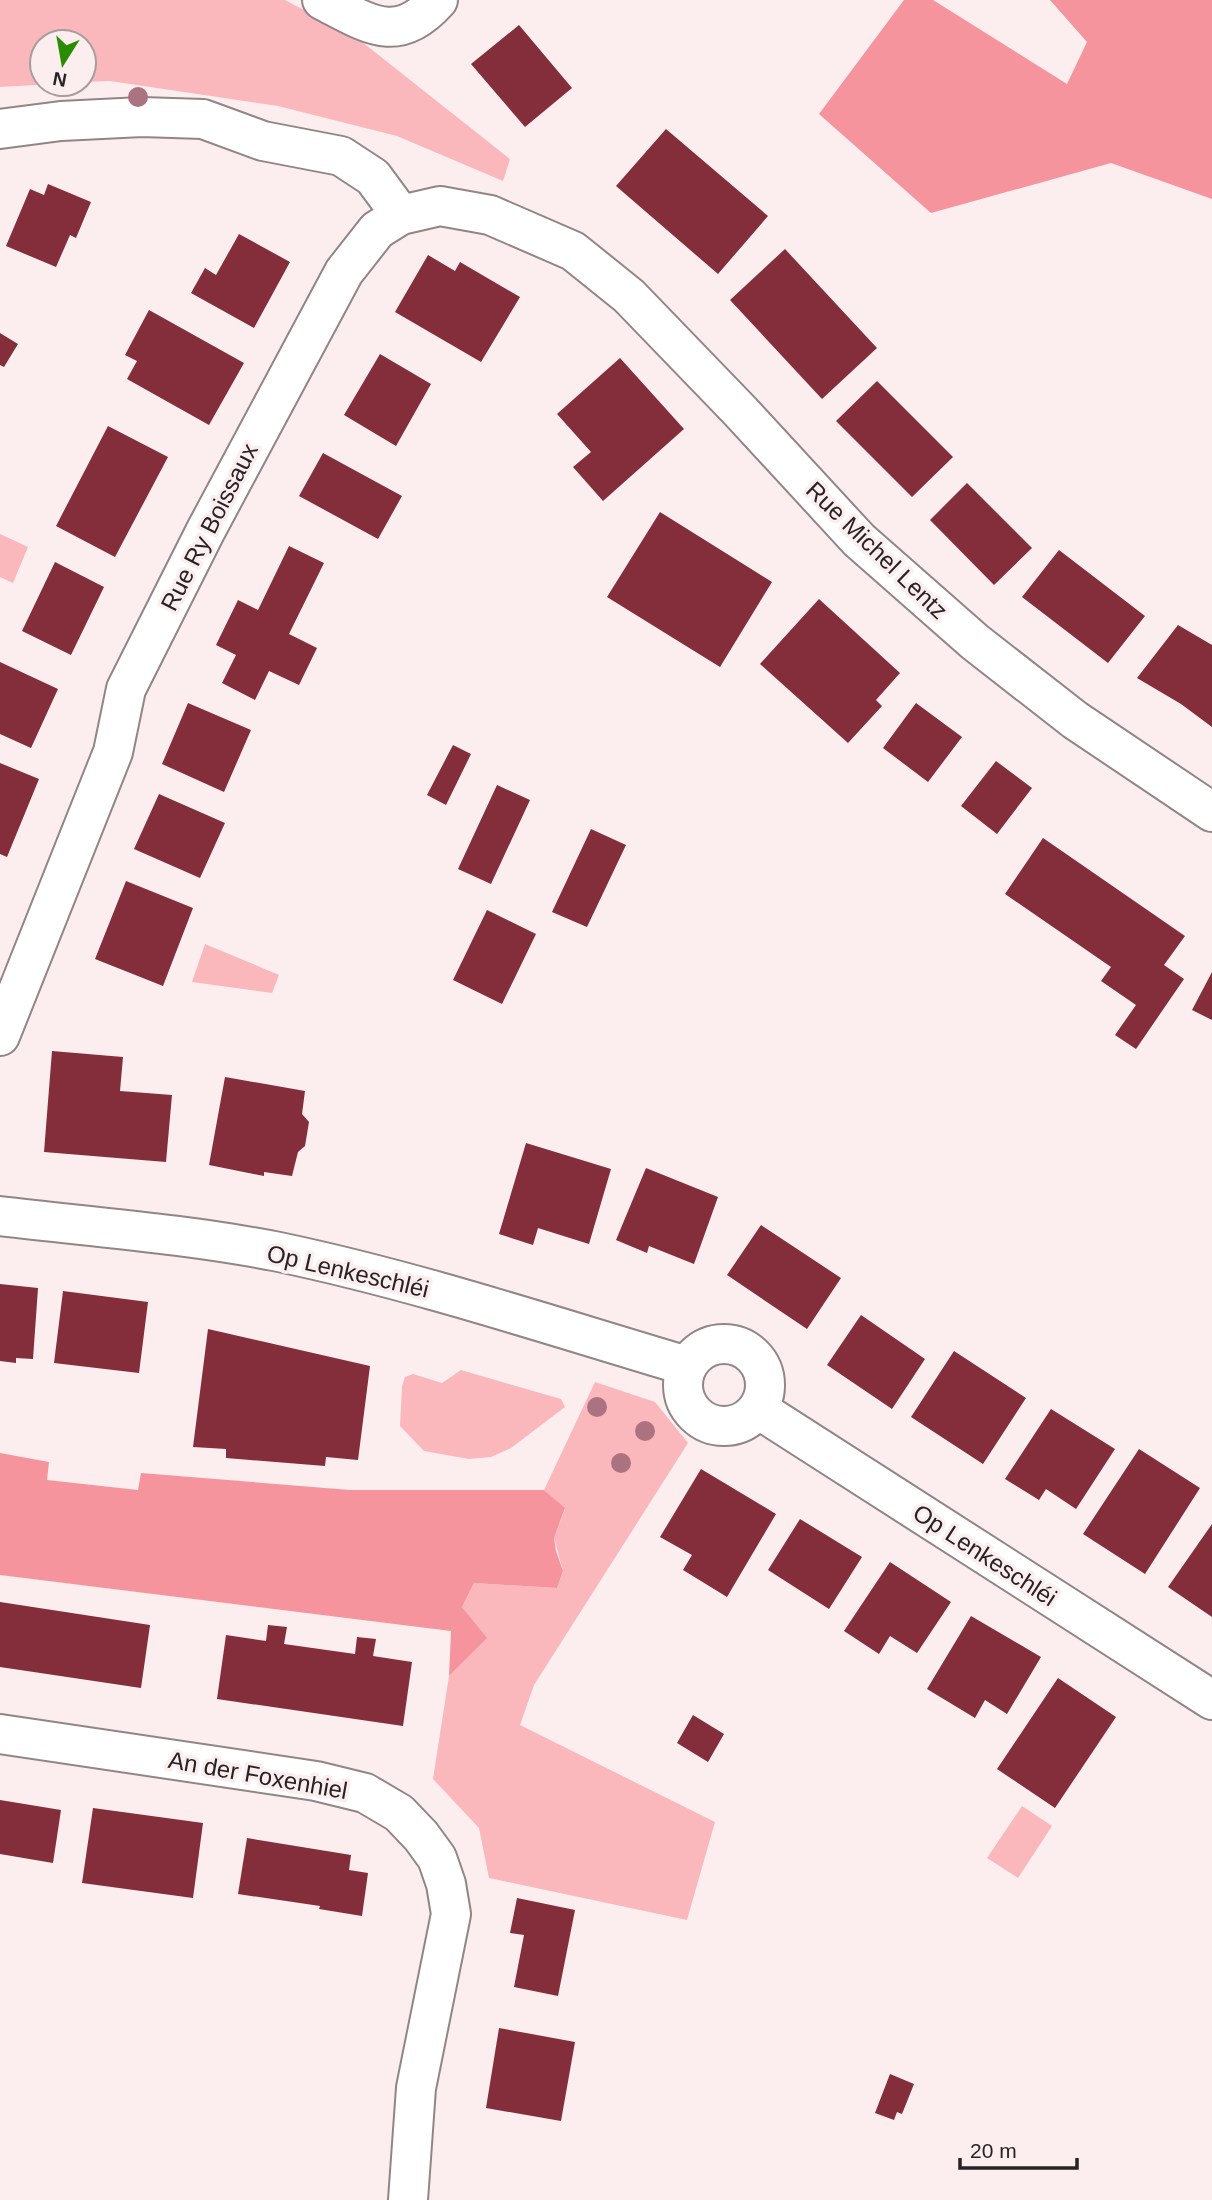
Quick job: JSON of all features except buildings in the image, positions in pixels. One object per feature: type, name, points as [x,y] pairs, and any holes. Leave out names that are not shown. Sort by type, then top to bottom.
[{"type":"street","points":[[322,0],[365,23],[397,29],[425,15],[438,0]]},
{"type":"street","points":[[0,129],[61,121],[142,117],[203,119],[263,141],[341,156],[373,177],[401,215]]},
{"type":"street","name":"Rue Ry Boissaux","points":[[0,1036],[113,751],[126,689],[206,530],[344,272],[377,230],[401,215],[440,206],[490,215],[573,251]]},
{"type":"street","name":"Rue Michel Lentz","points":[[573,251],[629,296],[859,540],[975,642],[1075,720],[1212,813]]},
{"type":"street","name":"Op Lenkeschléi","points":[[0,1216],[163,1234],[277,1252],[405,1282],[687,1366]]},
{"type":"street","points":[[720,1344],[734,1345],[746,1350],[763,1370],[764,1397],[758,1409],[749,1419],[725,1426],[701,1419],[686,1401],[683,1389],[687,1366],[707,1348],[720,1344]]},
{"type":"street","name":"Op Lenkeschléi","points":[[758,1409],[1212,1700]]},
{"type":"street","name":"An der Foxenhiel","points":[[0,1734],[316,1781],[365,1793],[399,1812],[421,1836],[437,1858],[446,1884],[451,1914],[416,2088],[408,2200]]},
{"type":"shaded area","points":[[0,0],[285,0],[357,38],[510,159],[503,181],[397,136],[278,106],[98,81],[98,28],[28,28],[28,85],[0,87]]},
{"type":"shaded area","points":[[904,0],[933,0],[1067,84],[1087,42],[1050,0],[1212,0],[1212,199],[1111,163],[931,213],[819,114]]},
{"type":"shaded area","points":[[0,534],[28,547],[13,583],[0,577]]},
{"type":"shaded area","points":[[205,944],[279,975],[272,993],[192,982]]},
{"type":"shaded area","points":[[461,1370],[561,1399],[565,1407],[511,1448],[491,1457],[469,1459],[424,1451],[400,1426],[405,1377],[413,1374],[442,1383]]},
{"type":"shaded area","points":[[595,1382],[655,1402],[688,1443],[534,1685],[520,1725],[715,1822],[687,1920],[489,1878],[479,1828],[433,1779],[449,1676],[486,1638],[462,1607],[474,1583],[557,1588],[563,1571],[554,1538],[565,1509],[544,1490]]},
{"type":"shaded area","points":[[0,1453],[49,1462],[47,1480],[138,1490],[141,1473],[350,1490],[544,1490],[565,1508],[554,1538],[563,1571],[557,1588],[474,1583],[462,1607],[487,1638],[449,1676],[451,1631],[0,1575]]},
{"type":"shaded area","points":[[1022,1806],[1052,1826],[1018,1878],[987,1858]]}]
